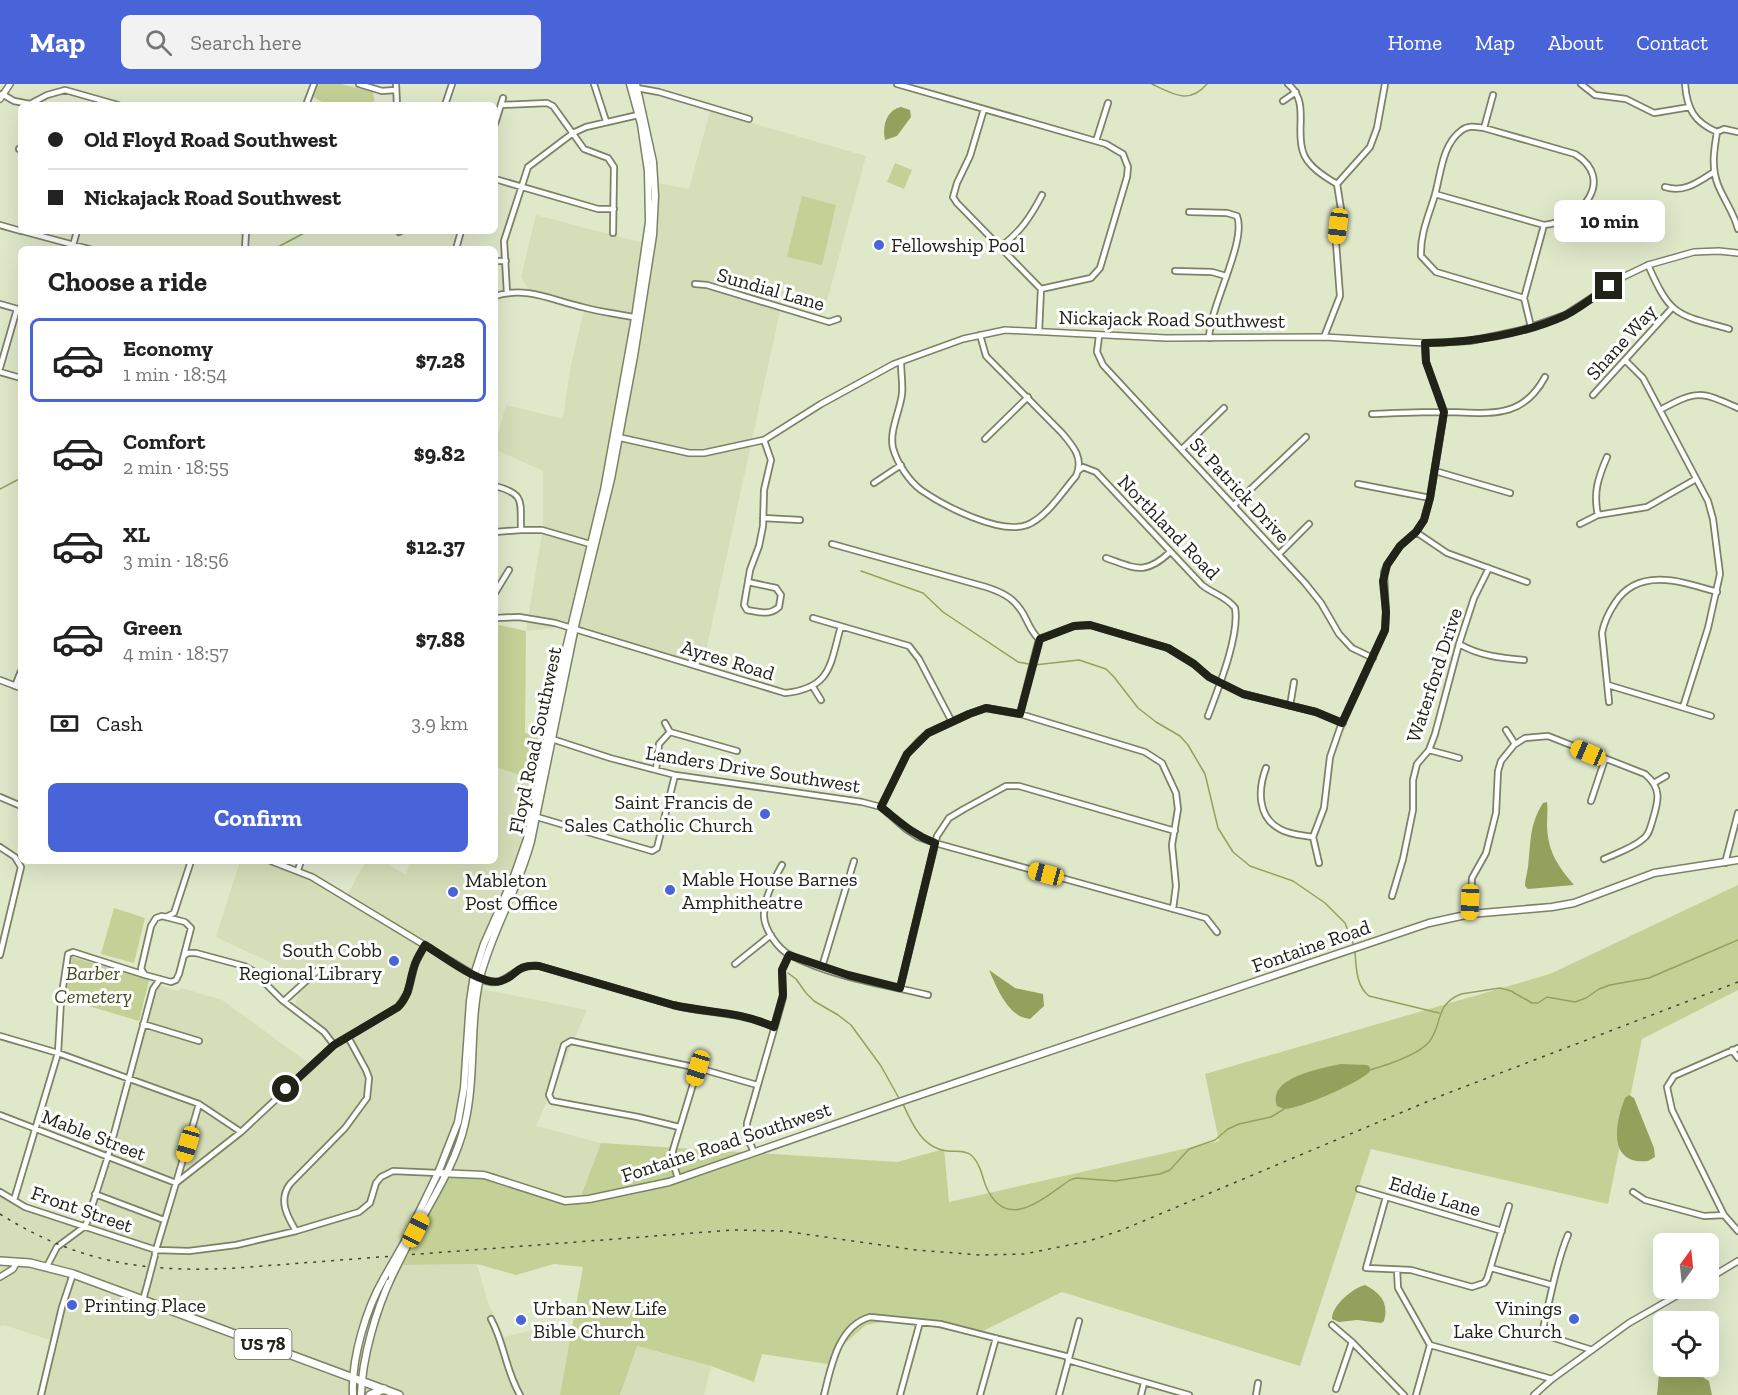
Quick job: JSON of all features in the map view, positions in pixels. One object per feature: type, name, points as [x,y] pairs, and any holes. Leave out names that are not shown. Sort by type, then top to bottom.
[{"type":"main road","name":"Floyd Road Southwest","points":[[630,84],[648,171],[650,205],[637,318]]},
{"type":"main road","name":"Floyd Road Southwest","points":[[572,628],[611,479],[653,235],[655,196],[653,162],[637,86]]},
{"type":"main road","name":"Floyd Road Southwest","points":[[361,1395],[361,1381],[378,1312],[407,1243],[462,1135],[467,1113],[477,977],[484,945],[520,860],[532,816],[590,544],[617,436]]},
{"type":"main road","name":"Floyd Road Southwest","points":[[477,977],[527,857],[537,817],[549,738]]},
{"type":"main road","name":"Fontaine Road","points":[[903,1101],[1438,920],[1470,914],[1552,908],[1574,903],[1654,873],[1738,860]]},
{"type":"main road","name":"Fontaine Road Southwest","points":[[442,1173],[484,1175],[558,1199],[574,1201],[633,1191],[678,1178],[903,1101]]},
{"type":"main road","name":"Floyd Road Southwest","points":[[353,1395],[352,1378],[368,1313],[384,1278],[407,1243]]},
{"type":"main road","name":"US 78","points":[[0,1261],[47,1266],[73,1274],[399,1395]]},
{"type":"main road","points":[[370,1395],[384,1389]]},
{"type":"street","points":[[10,84],[1,97],[19,102]]},
{"type":"street","points":[[307,102],[314,84]]},
{"type":"street","points":[[359,84],[382,91],[395,90]]},
{"type":"street","points":[[396,84],[397,102]]},
{"type":"street","points":[[446,102],[452,84]]},
{"type":"street","points":[[594,84],[606,121]]},
{"type":"street","points":[[897,84],[1106,144],[1124,154],[1128,167],[1124,189],[1100,268],[1091,278],[1041,289]]},
{"type":"street","points":[[1288,84],[1296,92],[1301,107],[1303,152],[1313,166],[1337,184],[1341,209],[1335,243],[1340,296],[1324,337]]},
{"type":"street","points":[[1337,184],[1370,147],[1377,128],[1385,84]]},
{"type":"street","points":[[1581,84],[1595,95],[1626,99],[1654,113],[1690,107]]},
{"type":"street","points":[[1685,84],[1690,107],[1697,121],[1717,132]]},
{"type":"street","points":[[637,86],[749,119]]},
{"type":"street","points":[[33,102],[47,94],[65,90],[107,102]]},
{"type":"street","points":[[1283,101],[1296,92]]},
{"type":"street","points":[[1484,128],[1493,95]]},
{"type":"street","points":[[498,114],[503,98]]},
{"type":"street","points":[[501,105],[547,103],[554,106],[584,149],[608,158],[614,167],[613,233]]},
{"type":"street","points":[[1096,141],[1108,103]]},
{"type":"street","points":[[984,109],[970,156],[953,197],[1041,289],[1039,331]]},
{"type":"street","points":[[507,293],[504,241],[528,166],[586,127],[638,115]]},
{"type":"street","points":[[1435,194],[1544,225],[1553,224],[1569,216],[1590,198],[1595,185],[1594,174],[1590,167],[1575,154],[1484,128],[1468,127],[1453,140],[1442,165],[1420,245],[1421,256],[1436,272],[1524,298]]},
{"type":"street","points":[[1717,132],[1724,129],[1738,132]]},
{"type":"street","points":[[1717,132],[1713,155],[1714,172],[1735,217],[1738,229]]},
{"type":"street","points":[[1665,188],[1682,189],[1714,172]]},
{"type":"street","points":[[498,180],[598,209],[614,209]]},
{"type":"street","points":[[1000,247],[1015,236],[1031,216],[1042,195]]},
{"type":"street","points":[[1189,212],[1227,213],[1237,216],[1238,220],[1237,242],[1212,315],[1209,338]]},
{"type":"street","points":[[0,225],[18,230]]},
{"type":"street","points":[[1531,327],[1524,298],[1544,225]]},
{"type":"street","points":[[32,234],[70,246]]},
{"type":"street","name":"Nickajack Road Southwest","points":[[617,436],[689,453],[704,453],[764,440],[821,404],[901,362],[932,349],[1005,330],[1166,338],[1324,337],[1425,343],[1470,341],[1531,327],[1564,315],[1624,276],[1648,265],[1694,252],[1738,251]]},
{"type":"street","points":[[498,261],[506,261]]},
{"type":"street","points":[[1648,265],[1659,290],[1672,308],[1688,318],[1729,329]]},
{"type":"street","points":[[1175,271],[1212,272],[1226,276]]},
{"type":"street","name":"Sundial Lane","points":[[695,284],[707,285],[829,322],[838,320]]},
{"type":"street","points":[[498,295],[526,292],[581,307],[637,318]]},
{"type":"street","points":[[0,304],[18,309]]},
{"type":"street","name":"Shane Way","points":[[1593,396],[1672,308]]},
{"type":"street","points":[[18,312],[0,370],[18,377]]},
{"type":"street","points":[[901,362],[902,393],[893,445],[901,465],[920,489],[985,522],[999,527],[1024,526],[1034,522],[1046,511],[1078,471],[1079,459],[1073,446],[987,356],[980,335]]},
{"type":"street","name":"St Patrick Drive","points":[[1099,336],[1097,352],[1103,365],[1279,554],[1320,603],[1339,634],[1352,648],[1373,658]]},
{"type":"street","points":[[1319,863],[1313,837],[1324,808],[1330,757],[1342,723],[1385,630],[1384,572],[1400,546],[1416,532],[1424,520],[1430,498],[1444,412],[1426,362],[1425,343]]},
{"type":"street","points":[[1626,361],[1643,378],[1708,501],[1713,519],[1720,574],[1708,628],[1683,707]]},
{"type":"street","points":[[1372,414],[1494,413],[1524,404],[1545,377]]},
{"type":"street","points":[[1660,410],[1684,397],[1696,394],[1712,397],[1738,408]]},
{"type":"street","points":[[985,439],[1028,397]]},
{"type":"street","points":[[1182,449],[1224,408]]},
{"type":"street","points":[[1233,505],[1306,436]]},
{"type":"street","points":[[748,582],[776,588],[781,595],[779,607],[770,613],[745,608],[748,582],[759,546],[764,490],[771,460],[764,440]]},
{"type":"street","points":[[1598,515],[1595,491],[1597,479],[1607,457]]},
{"type":"street","points":[[874,483],[901,465]]},
{"type":"street","name":"Northland Road","points":[[1078,471],[1083,467],[1096,472],[1202,585],[1213,594],[1227,598],[1235,608],[1236,627],[1208,716]]},
{"type":"street","points":[[1435,471],[1510,492]]},
{"type":"street","points":[[1580,524],[1598,515],[1647,507],[1696,479]]},
{"type":"street","points":[[1358,484],[1430,498]]},
{"type":"street","points":[[498,487],[518,496],[521,530]]},
{"type":"street","points":[[763,518],[800,520]]},
{"type":"street","points":[[1279,554],[1309,525]]},
{"type":"street","points":[[498,532],[542,530],[590,544]]},
{"type":"street","points":[[1416,532],[1447,553],[1527,582]]},
{"type":"street","points":[[832,544],[986,586],[1006,594],[1022,611],[1032,630],[1040,639]]},
{"type":"street","points":[[1106,558],[1146,568],[1153,566],[1170,552]]},
{"type":"street","name":"Waterford Drive","points":[[1392,896],[1403,859],[1413,810],[1417,764],[1429,750],[1441,718],[1459,644],[1474,598],[1489,568]]},
{"type":"street","points":[[498,588],[508,570]]},
{"type":"street","points":[[1609,702],[1603,625],[1619,597],[1645,581],[1656,579],[1682,582],[1717,592]]},
{"type":"street","name":"Ayres Road","points":[[498,618],[528,617],[572,628],[786,693],[800,692],[813,687]]},
{"type":"street","points":[[813,618],[909,646],[919,659],[952,722]]},
{"type":"street","points":[[1040,639],[1074,626],[1090,625],[1168,648],[1220,683],[1243,694],[1316,712],[1342,723]]},
{"type":"street","points":[[821,700],[813,687],[823,679],[828,669],[841,626]]},
{"type":"street","points":[[1020,714],[1040,639]]},
{"type":"street","points":[[1459,644],[1487,656],[1524,660]]},
{"type":"street","points":[[0,680],[18,687]]},
{"type":"street","points":[[1290,706],[1294,682]]},
{"type":"street","points":[[1608,685],[1711,716]]},
{"type":"street","points":[[881,807],[907,754],[928,733],[986,708],[1020,714],[1145,752],[1162,763],[1176,793],[1178,809],[1172,846],[1176,886],[1173,909]]},
{"type":"street","points":[[665,723],[670,732],[737,752]]},
{"type":"street","points":[[1506,730],[1515,744]]},
{"type":"street","points":[[656,770],[660,744],[670,732]]},
{"type":"street","points":[[1470,914],[1472,878],[1486,853],[1497,813],[1498,771],[1501,761],[1505,753],[1525,738],[1548,736],[1645,774],[1654,783],[1658,803],[1648,834],[1641,841],[1604,859]]},
{"type":"street","name":"Landers Drive Southwest","points":[[549,738],[610,758],[675,775],[862,802],[881,807],[918,837],[1206,918],[1217,932]]},
{"type":"street","points":[[1429,750],[1459,758]]},
{"type":"street","points":[[1591,801],[1605,759]]},
{"type":"street","points":[[1266,768],[1261,793],[1265,815],[1278,829],[1291,834],[1313,837]]},
{"type":"street","points":[[537,817],[652,851],[657,848],[663,831],[675,775]]},
{"type":"street","points":[[1654,783],[1666,776]]},
{"type":"street","points":[[900,988],[940,829],[949,819],[1006,786],[1032,789],[1175,831]]},
{"type":"street","points":[[0,797],[18,805]]},
{"type":"street","points":[[1725,863],[1738,813]]},
{"type":"street","points":[[0,847],[15,857],[18,862]]},
{"type":"street","points":[[822,968],[854,861]]},
{"type":"street","points":[[0,955],[21,867],[19,864]]},
{"type":"street","points":[[166,917],[174,913],[189,864]]},
{"type":"street","points":[[280,864],[298,870],[477,977],[490,982],[501,981],[525,966],[539,966],[684,1007],[753,1018],[774,1027]]},
{"type":"street","points":[[298,870],[299,864]]},
{"type":"street","points":[[782,865],[767,900],[764,916],[777,945],[789,955],[822,968],[928,995]]},
{"type":"street","points":[[174,913],[180,921]]},
{"type":"street","points":[[14,1200],[58,1053],[68,954],[73,952],[128,970],[151,977],[171,982],[176,980],[185,955],[191,928],[189,924],[158,916],[154,920],[141,962],[141,969],[145,975]]},
{"type":"street","points":[[735,964],[771,935]]},
{"type":"street","points":[[188,944],[189,948],[196,953]]},
{"type":"street","points":[[176,1183],[241,1132],[334,1045],[398,1007],[408,992],[415,964],[425,945]]},
{"type":"street","points":[[185,955],[196,953],[244,966],[254,972],[334,1045]]},
{"type":"street","points":[[754,1152],[747,1137],[746,1127],[783,995],[782,970],[789,955]]},
{"type":"street","points":[[128,970],[139,966],[141,962]]},
{"type":"street","points":[[284,1001],[317,971]]},
{"type":"street","points":[[151,977],[153,989]]},
{"type":"street","points":[[47,1266],[57,1247],[84,1227],[108,1156],[153,989],[160,979]]},
{"type":"street","points":[[143,1024],[199,1041]]},
{"type":"street","points":[[0,1035],[58,1053],[199,1104],[241,1132]]},
{"type":"street","points":[[296,1231],[285,1209],[285,1191],[345,1128],[367,1098],[369,1078],[348,1037]]},
{"type":"street","points":[[680,1127],[552,1101],[549,1095],[564,1045],[571,1041],[698,1068],[757,1085]]},
{"type":"street","points":[[1738,1048],[1674,1076],[1667,1087],[1672,1110],[1724,1215],[1738,1231]]},
{"type":"street","points":[[1732,1050],[1738,1058]]},
{"type":"street","points":[[678,1178],[672,1155],[698,1068]]},
{"type":"street","points":[[143,1300],[199,1104]]},
{"type":"street","name":"Mable Street","points":[[0,1115],[176,1183]]},
{"type":"street","name":"Fontaine Road Southwest","points":[[155,1253],[236,1245],[296,1231],[364,1209],[370,1203],[379,1179],[387,1173],[393,1171],[442,1173]]},
{"type":"street","name":"Eddie Lane","points":[[1359,1189],[1502,1231]]},
{"type":"street","name":"Front Street","points":[[0,1192],[24,1207],[155,1253]]},
{"type":"street","points":[[1633,1192],[1645,1200],[1704,1216],[1724,1215]]},
{"type":"street","points":[[95,1194],[164,1220]]},
{"type":"street","points":[[1386,1197],[1366,1268],[1411,1270],[1472,1287],[1484,1284],[1509,1206]]},
{"type":"street","points":[[1568,1235],[1559,1256],[1560,1261],[1543,1327],[1545,1334],[1592,1350]]},
{"type":"street","points":[[1719,1272],[1738,1261]]},
{"type":"street","points":[[3,1275],[14,1269],[17,1262]]},
{"type":"street","points":[[1491,1268],[1552,1285]]},
{"type":"street","points":[[1396,1270],[1398,1288],[1430,1345],[1416,1395]]},
{"type":"street","points":[[41,1395],[59,1317],[73,1274]]},
{"type":"street","points":[[1534,1395],[1552,1379],[1629,1323],[1671,1299]]},
{"type":"street","points":[[824,1395],[840,1344],[861,1320],[870,1317],[958,1328],[1189,1395]]},
{"type":"street","points":[[491,1319],[502,1342],[508,1372],[520,1395]]},
{"type":"street","points":[[1059,1395],[1079,1321]]},
{"type":"street","points":[[900,1395],[920,1322]]},
{"type":"street","points":[[1332,1325],[1404,1395]]},
{"type":"street","points":[[980,1395],[996,1338]]},
{"type":"street","points":[[1336,1389],[1352,1342]]},
{"type":"street","points":[[1430,1345],[1552,1379]]},
{"type":"street","points":[[1141,1395],[1144,1383]]},
{"type":"street","points":[[1256,1395],[1258,1383]]},
{"type":"shaded area","points":[[901,107],[910,110],[911,117],[897,136],[885,140],[886,120],[892,112]]},
{"type":"shaded area","points":[[710,111],[866,156],[827,301],[785,288],[703,665],[576,626],[526,631],[543,529],[543,471],[498,450],[498,435],[506,405],[563,419],[570,369],[584,310],[530,293],[521,277],[536,215],[651,245],[657,183],[689,189]]},
{"type":"shaded area","points":[[498,768],[545,783],[476,988],[587,1010],[536,1126],[601,1143],[581,1199],[403,1265],[477,1264],[487,1300],[504,1337],[534,1330],[570,1340],[560,1395],[42,1395],[53,1341],[4,1325],[0,1326],[0,1192],[41,1212],[83,1223],[159,985],[178,991],[182,988],[222,1000],[314,1067],[340,1047],[295,1004],[304,978],[216,937],[239,864],[286,864],[298,867],[319,885],[346,897],[364,864],[388,864],[406,875],[409,864],[498,864]]},
{"type":"shaded area","points":[[1547,802],[1549,844],[1559,865],[1574,885],[1528,889],[1525,884],[1533,827],[1538,811],[1543,803]]},
{"type":"shaded area","points":[[989,970],[1015,988],[1043,994],[1044,1006],[1030,1019],[1015,1013],[1004,1001]]},
{"type":"shaded area","points":[[1341,1064],[1367,1065],[1370,1071],[1344,1088],[1294,1108],[1286,1109],[1277,1106],[1276,1096],[1280,1088],[1288,1081],[1310,1071]]},
{"type":"shaded area","points":[[1629,1095],[1634,1098],[1654,1148],[1655,1157],[1648,1161],[1635,1160],[1626,1156],[1617,1140],[1621,1108],[1625,1098]]},
{"type":"shaded area","points":[[1365,1285],[1382,1299],[1385,1309],[1384,1321],[1381,1323],[1357,1320],[1339,1322],[1332,1319],[1339,1303]]},
{"type":"shaded area","points":[[636,1346],[711,1366],[704,1395],[620,1395]]},
{"type":"shaded area","points":[[1659,1377],[1702,1377],[1709,1381],[1712,1395],[1657,1395]]},
{"type":"green space","points":[[319,84],[341,84],[373,92],[375,102],[322,102],[313,97]]},
{"type":"green space","points":[[895,163],[912,170],[904,189],[887,182]]},
{"type":"green space","points":[[802,196],[836,205],[822,265],[787,257]]},
{"type":"green space","points":[[498,625],[526,631],[525,733],[553,741],[545,783],[498,768]]},
{"type":"green space","points":[[1738,885],[1738,990],[1642,1039],[1608,1204],[1371,1149],[1300,1366],[1062,1292],[973,1336],[920,1324],[888,1321],[866,1325],[843,1345],[833,1365],[762,1354],[754,1382],[711,1366],[637,1346],[620,1395],[560,1395],[583,1267],[554,1264],[516,1275],[477,1264],[403,1265],[445,1173],[459,1173],[499,1181],[552,1197],[580,1199],[601,1143],[897,1162],[944,1149],[949,1202],[1219,1141],[1205,1074],[1550,974]]},
{"type":"green space","points":[[114,908],[145,918],[134,963],[101,954]]},
{"type":"green space","name":"Barber Cemetery","points":[[72,957],[149,980],[139,1021],[65,999]]},
{"type":"waterway","points":[[1152,84],[1181,96],[1194,94],[1207,84]]},
{"type":"waterway","points":[[280,246],[302,234]]},
{"type":"waterway","points":[[0,489],[18,480]]},
{"type":"waterway","points":[[861,571],[923,593],[943,612],[1018,662],[1034,665],[1079,660],[1106,669],[1138,708],[1180,736],[1188,745],[1205,774],[1218,828],[1233,852],[1250,866],[1293,881],[1325,903],[1345,923],[1354,946]]},
{"type":"waterway","points":[[1370,1070],[1402,1059],[1424,1047],[1433,1036],[1447,1004],[1461,994],[1500,988],[1511,991],[1532,1003],[1538,1003],[1547,997],[1575,1002],[1610,985],[1649,978],[1738,940]]},
{"type":"waterway","points":[[1355,951],[1359,981],[1369,996],[1439,1013]]},
{"type":"waterway","points":[[788,973],[814,1001],[851,1025],[881,1066],[900,1100]]},
{"type":"waterway","points":[[903,1104],[925,1141],[939,1149],[969,1153],[978,1165],[993,1199],[1003,1207],[1013,1210],[1036,1203],[1076,1178],[1115,1181],[1160,1174],[1170,1170],[1189,1149],[1215,1140],[1228,1129],[1239,1124],[1271,1117],[1284,1109]]},
{"type":"railway","points":[[0,1214],[61,1245],[91,1255],[120,1263],[183,1269],[250,1267],[733,1230],[783,1231],[916,1250],[981,1255],[1024,1254],[1089,1241],[1122,1230],[1443,1095],[1738,982]]},
{"type":"place","name":"Fellowship Pool","points":[[879,245]]},
{"type":"place","name":"Saint Francis de Sales Catholic Church","points":[[765,814]]},
{"type":"place","name":"Mable House Barnes Amphitheatre","points":[[670,890]]},
{"type":"place","name":"Mableton Post Office","points":[[453,892]]},
{"type":"place","name":"South Cobb Regional Library","points":[[394,961]]},
{"type":"place","name":"Printing Place","points":[[72,1305]]},
{"type":"place","name":"Vinings Lake Church","points":[[1574,1319]]},
{"type":"place","name":"Urban New Life Bible Church","points":[[521,1320]]},
{"type":"route","points":[[286,1089],[334,1045],[403,1002],[408,992],[413,969],[425,945],[485,982],[501,981],[525,966],[539,966],[598,981],[673,1005],[695,1010],[726,1012],[753,1018],[774,1027],[783,995],[782,970],[789,955],[822,968],[900,988],[935,843],[918,837],[881,807],[897,779],[907,754],[928,733],[986,708],[1020,714],[1040,639],[1054,632],[1074,626],[1090,625],[1168,648],[1194,664],[1209,677],[1243,694],[1316,712],[1342,723],[1383,638],[1386,612],[1384,572],[1400,546],[1416,532],[1424,520],[1430,498],[1444,412],[1426,362],[1425,343],[1470,341],[1522,330],[1575,310],[1609,286]]}]
